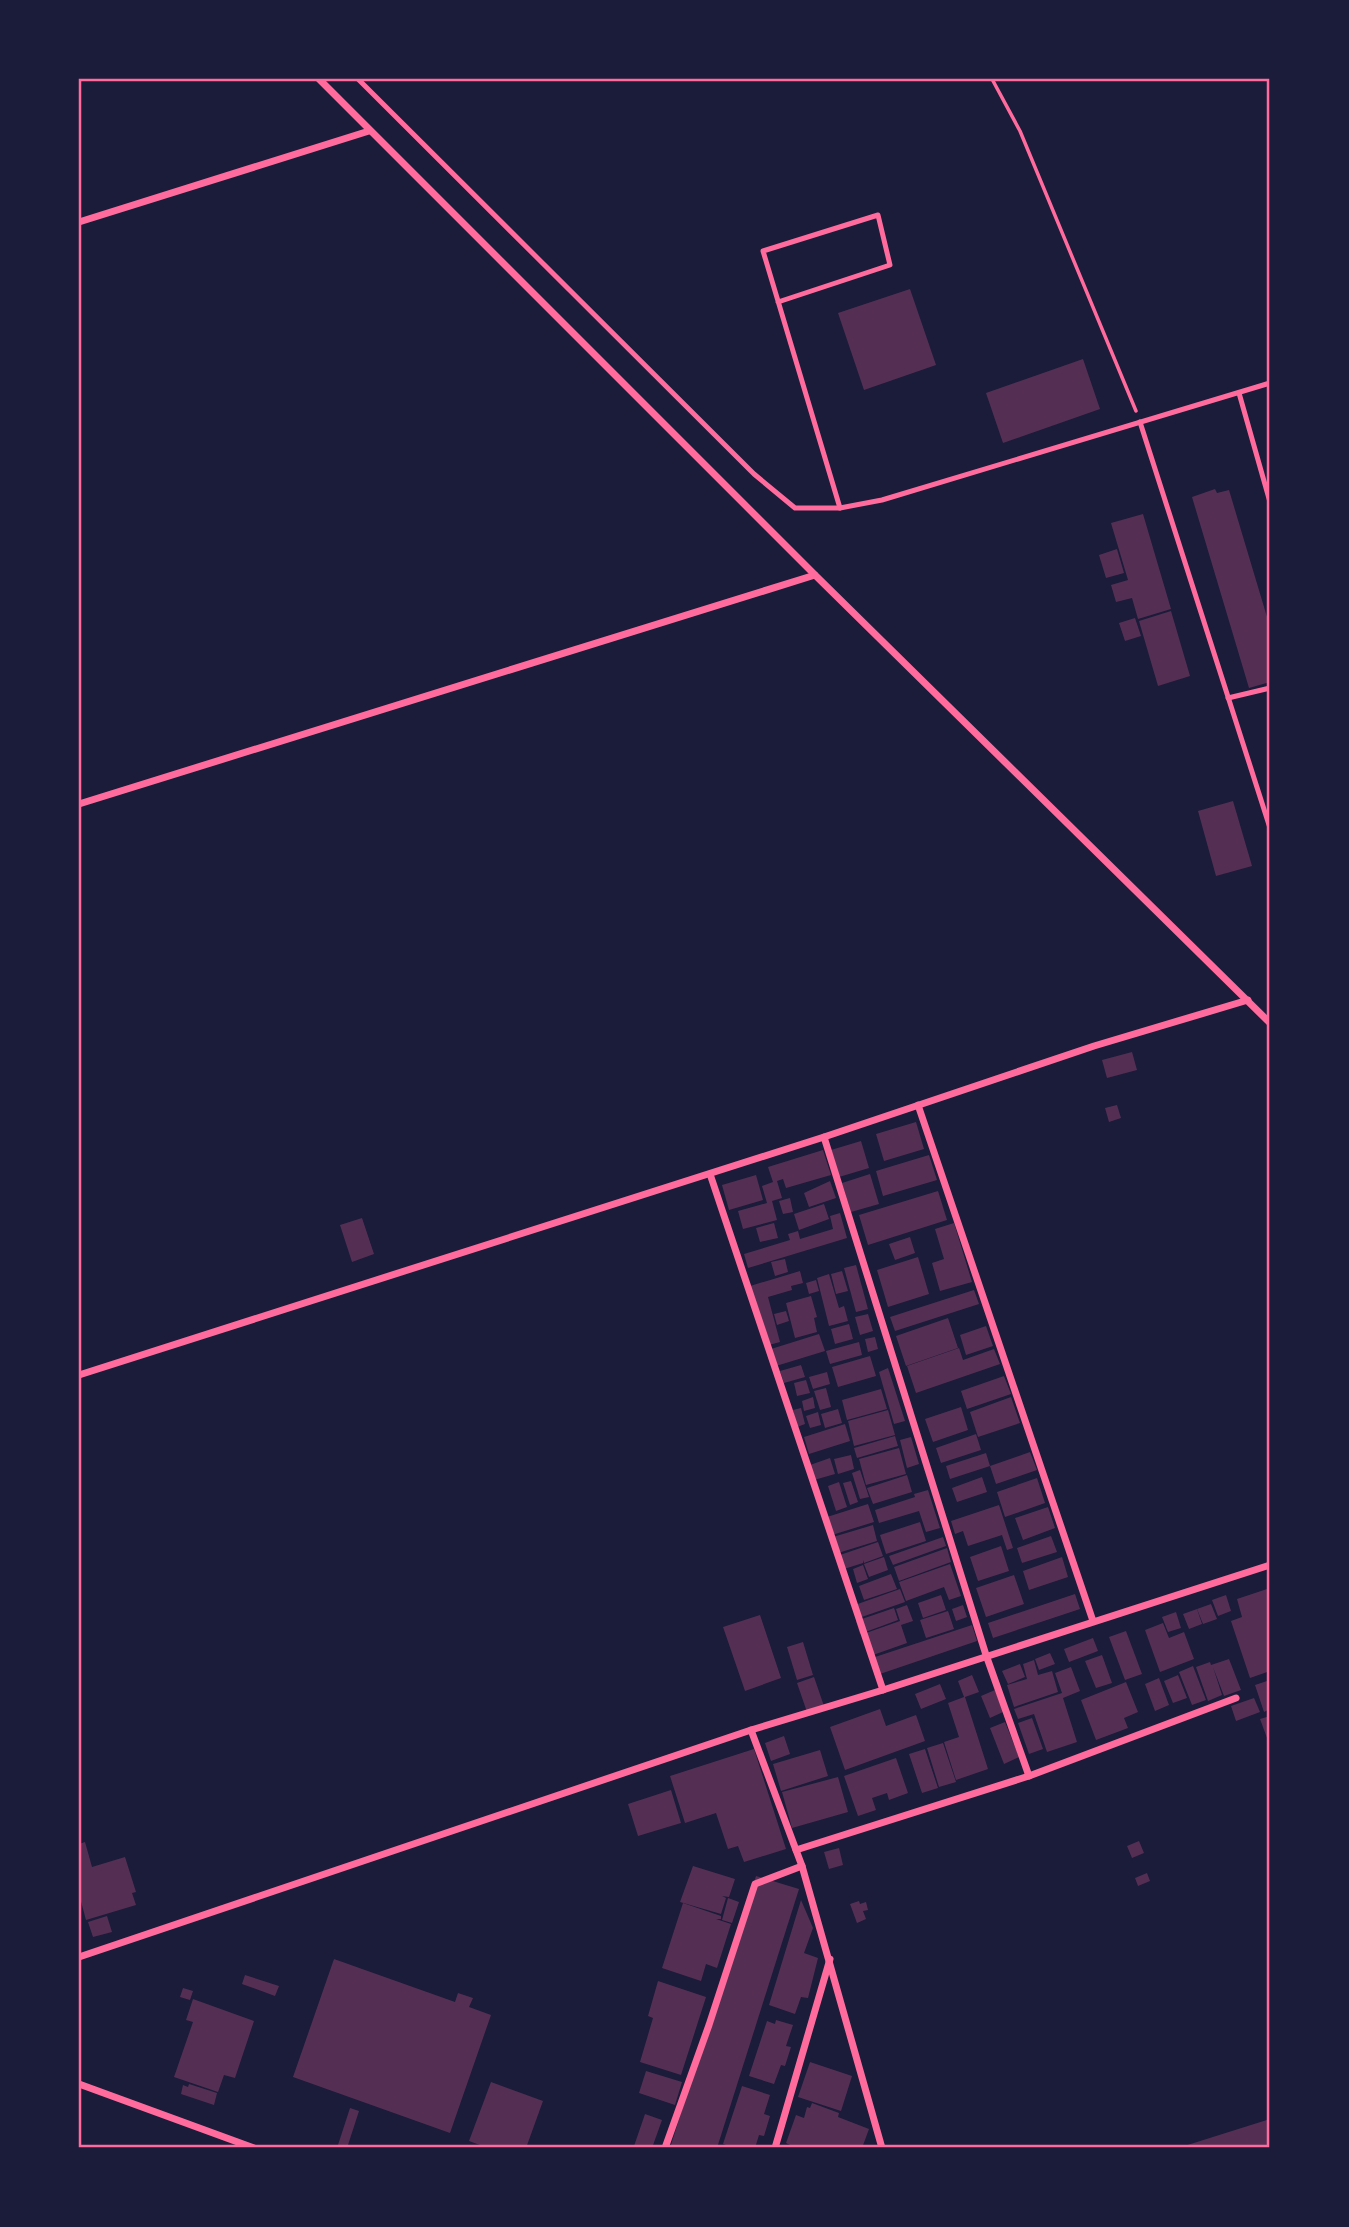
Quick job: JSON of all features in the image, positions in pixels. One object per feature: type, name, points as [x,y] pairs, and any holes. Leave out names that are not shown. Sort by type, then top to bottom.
[{"type":"street","points":[[319,79],[815,575],[1270,1023]]},
{"type":"street","points":[[79,222],[369,131]]},
{"type":"street","points":[[79,804],[815,575]]},
{"type":"street","points":[[79,1375],[710,1174],[1094,1046],[1248,1000]]},
{"type":"street","points":[[918,1105],[1093,1621]]},
{"type":"street","points":[[824,1137],[986,1655],[1029,1776]]},
{"type":"street","points":[[710,1174],[883,1690]]},
{"type":"street","points":[[79,1958],[751,1730],[1270,1565]]},
{"type":"street","points":[[796,1850],[1029,1776],[1236,1698]]},
{"type":"street","points":[[751,1730],[802,1866],[882,2148]]},
{"type":"street","points":[[665,2148],[755,1884],[802,1866]]},
{"type":"street","points":[[775,2148],[830,1959]]},
{"type":"street","points":[[79,2084],[254,2148]]},
{"type":"lane","points":[[358,79],[754,474],[795,508],[840,508],[882,500],[1270,383]]},
{"type":"lane","points":[[778,302],[890,265],[878,215],[763,251],[778,302],[840,508]]},
{"type":"lane","points":[[1238,393],[1270,502]]},
{"type":"lane","points":[[1140,422],[1270,828]]},
{"type":"lane","points":[[1228,698],[1270,688]]},
{"type":"path","points":[[992,79],[1020,131],[1140,422]]},
{"type":"building","points":[[910,289],[936,365],[864,390],[838,313]]},
{"type":"building","points":[[1083,359],[1100,409],[1003,443],[986,393]]},
{"type":"building","points":[[1215,489],[1217,493],[1229,490],[1270,627],[1270,682],[1249,688],[1192,497]]},
{"type":"building","points":[[1143,514],[1171,609],[1138,619],[1132,598],[1116,602],[1111,585],[1128,580],[1111,523]]},
{"type":"building","points":[[1117,549],[1124,573],[1106,578],[1099,555]]},
{"type":"building","points":[[1171,611],[1190,676],[1158,686],[1139,621]]},
{"type":"building","points":[[1135,618],[1141,636],[1125,641],[1119,623]]},
{"type":"building","points":[[1233,801],[1252,866],[1216,876],[1198,811]]},
{"type":"building","points":[[1132,1052],[1137,1070],[1107,1078],[1102,1060]]},
{"type":"building","points":[[1117,1105],[1121,1118],[1109,1122],[1105,1108]]},
{"type":"building","points":[[916,1122],[924,1149],[884,1161],[876,1134]]},
{"type":"building","points":[[861,1141],[869,1168],[839,1177],[831,1150]]},
{"type":"building","points":[[823,1150],[831,1175],[786,1188],[783,1179],[777,1181],[782,1198],[772,1201],[777,1220],[743,1229],[738,1211],[767,1203],[762,1186],[773,1182],[768,1167]]},
{"type":"building","points":[[929,1155],[937,1180],[883,1196],[876,1171]]},
{"type":"building","points":[[870,1174],[879,1204],[851,1212],[842,1183]]},
{"type":"building","points":[[756,1175],[763,1200],[729,1210],[722,1185]]},
{"type":"building","points":[[830,1181],[836,1198],[809,1207],[804,1193]]},
{"type":"building","points":[[938,1191],[947,1220],[868,1245],[859,1215]]},
{"type":"building","points":[[790,1198],[793,1212],[783,1214],[779,1201]]},
{"type":"building","points":[[824,1204],[829,1219],[799,1230],[794,1214]]},
{"type":"building","points":[[840,1213],[847,1238],[748,1268],[744,1254],[790,1240],[788,1234],[798,1231],[800,1239],[833,1229],[830,1216]]},
{"type":"building","points":[[362,1218],[374,1254],[352,1262],[340,1225]]},
{"type":"building","points":[[774,1223],[778,1238],[760,1242],[756,1228]]},
{"type":"building","points":[[954,1223],[972,1282],[940,1291],[932,1263],[944,1259],[935,1229]]},
{"type":"building","points":[[910,1237],[915,1253],[895,1260],[889,1244]]},
{"type":"building","points":[[918,1257],[929,1294],[888,1307],[877,1270]]},
{"type":"building","points":[[785,1259],[788,1272],[775,1276],[771,1262]]},
{"type":"building","points":[[856,1265],[868,1309],[856,1312],[844,1268]]},
{"type":"building","points":[[800,1271],[803,1283],[791,1286],[792,1290],[768,1297],[780,1342],[769,1345],[750,1286]]},
{"type":"building","points":[[842,1271],[848,1291],[836,1294],[831,1274]]},
{"type":"building","points":[[829,1274],[839,1308],[844,1306],[848,1321],[829,1326],[817,1278]]},
{"type":"building","points":[[816,1280],[819,1291],[809,1294],[806,1283]]},
{"type":"building","points":[[974,1290],[979,1304],[895,1331],[890,1317]]},
{"type":"building","points":[[811,1296],[817,1317],[814,1318],[817,1332],[795,1338],[786,1303]]},
{"type":"building","points":[[786,1311],[789,1321],[777,1325],[774,1314]]},
{"type":"building","points":[[868,1314],[873,1331],[860,1335],[855,1317]]},
{"type":"building","points":[[948,1318],[958,1348],[906,1366],[896,1336]]},
{"type":"building","points":[[849,1324],[853,1339],[835,1344],[831,1329]]},
{"type":"building","points":[[986,1326],[993,1346],[966,1355],[960,1335]]},
{"type":"building","points":[[819,1334],[825,1351],[776,1366],[771,1349]]},
{"type":"building","points":[[875,1337],[878,1349],[868,1352],[865,1339]]},
{"type":"building","points":[[859,1342],[862,1355],[830,1364],[826,1351]]},
{"type":"building","points":[[959,1348],[963,1360],[994,1349],[1000,1364],[916,1393],[907,1366]]},
{"type":"building","points":[[870,1356],[876,1376],[838,1387],[832,1367]]},
{"type":"building","points":[[801,1365],[805,1377],[784,1383],[780,1371]]},
{"type":"building","points":[[888,1368],[905,1421],[894,1424],[879,1372]]},
{"type":"building","points":[[827,1372],[830,1384],[813,1389],[809,1377]]},
{"type":"building","points":[[1004,1376],[1011,1394],[967,1409],[961,1391]]},
{"type":"building","points":[[806,1380],[810,1393],[797,1396],[794,1383]]},
{"type":"building","points":[[826,1388],[831,1407],[820,1410],[814,1391]]},
{"type":"building","points":[[881,1389],[887,1409],[847,1420],[842,1400]]},
{"type":"building","points":[[813,1397],[815,1408],[804,1411],[802,1401]]},
{"type":"building","points":[[1011,1397],[1020,1423],[978,1437],[970,1412]]},
{"type":"building","points":[[961,1407],[968,1430],[933,1442],[925,1419]]},
{"type":"building","points":[[801,1408],[805,1424],[797,1427],[793,1410]]},
{"type":"building","points":[[838,1409],[842,1423],[825,1428],[821,1414]]},
{"type":"building","points":[[888,1410],[895,1435],[854,1446],[848,1421]]},
{"type":"building","points":[[818,1412],[821,1425],[810,1428],[806,1416]]},
{"type":"building","points":[[845,1424],[850,1441],[809,1454],[804,1437]]},
{"type":"building","points":[[976,1434],[981,1450],[941,1463],[936,1448]]},
{"type":"building","points":[[895,1436],[898,1446],[857,1458],[854,1448]]},
{"type":"building","points":[[911,1437],[919,1464],[907,1468],[900,1440]]},
{"type":"building","points":[[899,1448],[906,1474],[866,1485],[859,1459]]},
{"type":"building","points":[[1030,1452],[1037,1470],[996,1484],[990,1466]]},
{"type":"building","points":[[986,1453],[990,1466],[950,1479],[946,1466]]},
{"type":"building","points":[[851,1455],[854,1469],[838,1474],[834,1459]]},
{"type":"building","points":[[830,1458],[835,1474],[814,1480],[810,1465]]},
{"type":"building","points":[[860,1470],[869,1497],[860,1499],[852,1473]]},
{"type":"building","points":[[907,1475],[912,1492],[873,1504],[867,1488]]},
{"type":"building","points":[[982,1477],[987,1492],[957,1502],[952,1488]]},
{"type":"building","points":[[1037,1478],[1045,1503],[1005,1517],[997,1492]]},
{"type":"building","points":[[851,1481],[858,1502],[850,1505],[843,1483]]},
{"type":"building","points":[[839,1482],[847,1507],[836,1511],[828,1486]]},
{"type":"building","points":[[928,1490],[940,1528],[926,1532],[919,1511],[879,1523],[875,1510]]},
{"type":"building","points":[[868,1504],[874,1522],[832,1535],[827,1517]]},
{"type":"building","points":[[999,1505],[1013,1548],[1007,1550],[1002,1535],[968,1546],[963,1531],[955,1534],[951,1521]]},
{"type":"building","points":[[1048,1507],[1055,1528],[1023,1540],[1015,1518]]},
{"type":"building","points":[[920,1522],[926,1541],[886,1554],[880,1535]]},
{"type":"building","points":[[873,1525],[877,1541],[838,1553],[833,1537]]},
{"type":"building","points":[[1051,1536],[1057,1552],[1022,1563],[1017,1548]]},
{"type":"building","points":[[943,1537],[946,1546],[893,1565],[889,1556]]},
{"type":"building","points":[[878,1542],[883,1556],[864,1563],[863,1560],[863,1563],[844,1569],[840,1555]]},
{"type":"building","points":[[1001,1546],[1009,1571],[978,1581],[970,1557]]},
{"type":"building","points":[[947,1548],[951,1562],[899,1581],[894,1567]]},
{"type":"building","points":[[884,1557],[888,1570],[869,1577],[864,1564]]},
{"type":"building","points":[[1062,1557],[1068,1577],[1029,1590],[1023,1571]]},
{"type":"building","points":[[950,1564],[961,1596],[949,1600],[944,1587],[906,1601],[899,1582]]},
{"type":"building","points":[[863,1565],[868,1579],[857,1583],[853,1569]]},
{"type":"building","points":[[891,1574],[897,1589],[864,1600],[859,1586]]},
{"type":"building","points":[[1014,1575],[1024,1604],[986,1617],[976,1588]]},
{"type":"building","points":[[1270,1588],[1270,1671],[1250,1678],[1231,1621],[1242,1617],[1237,1599]]},
{"type":"building","points":[[900,1589],[905,1602],[856,1619],[852,1606]]},
{"type":"building","points":[[1075,1594],[1080,1609],[993,1638],[988,1623]]},
{"type":"building","points":[[941,1595],[946,1610],[923,1618],[918,1603]]},
{"type":"building","points":[[1226,1595],[1231,1611],[1218,1616],[1212,1600]]},
{"type":"building","points":[[1211,1604],[1217,1619],[1203,1624],[1197,1609]]},
{"type":"building","points":[[907,1605],[913,1621],[901,1625],[907,1643],[873,1655],[866,1633],[900,1621],[896,1609]]},
{"type":"building","points":[[963,1605],[967,1617],[956,1621],[952,1609]]},
{"type":"building","points":[[894,1608],[898,1620],[860,1634],[856,1621]]},
{"type":"building","points":[[1197,1609],[1202,1624],[1189,1629],[1183,1614]]},
{"type":"building","points":[[948,1611],[954,1629],[926,1638],[920,1620]]},
{"type":"building","points":[[1176,1612],[1181,1628],[1168,1632],[1162,1617]]},
{"type":"building","points":[[760,1615],[781,1678],[745,1691],[723,1627]]},
{"type":"building","points":[[1163,1623],[1169,1638],[1184,1632],[1194,1659],[1160,1672],[1145,1630]]},
{"type":"building","points":[[972,1625],[977,1641],[877,1675],[872,1658]]},
{"type":"building","points":[[1126,1631],[1142,1674],[1125,1680],[1109,1637]]},
{"type":"building","points":[[1093,1638],[1098,1651],[1069,1662],[1064,1649]]},
{"type":"building","points":[[803,1642],[813,1675],[797,1680],[787,1647]]},
{"type":"building","points":[[1050,1653],[1055,1664],[1039,1670],[1035,1659]]},
{"type":"building","points":[[1102,1655],[1112,1683],[1096,1688],[1085,1661]]},
{"type":"building","points":[[1229,1659],[1241,1690],[1224,1696],[1213,1667],[1222,1695],[1208,1701],[1196,1667]]},
{"type":"building","points":[[1034,1660],[1038,1675],[1052,1671],[1058,1692],[1014,1707],[1007,1685],[1027,1679],[1023,1664]]},
{"type":"building","points":[[1020,1664],[1025,1677],[1008,1684],[1002,1671]]},
{"type":"building","points":[[1193,1666],[1206,1700],[1192,1705],[1179,1672]]},
{"type":"building","points":[[1071,1667],[1080,1691],[1063,1698],[1077,1742],[1047,1752],[1034,1714],[1018,1719],[1014,1709],[1062,1693],[1055,1673]]},
{"type":"building","points":[[972,1675],[979,1692],[965,1697],[988,1769],[956,1780],[944,1742],[959,1737],[948,1703],[964,1697],[958,1681]]},
{"type":"building","points":[[1178,1675],[1187,1698],[1173,1703],[1164,1681]]},
{"type":"building","points":[[814,1677],[824,1706],[807,1712],[797,1683]]},
{"type":"building","points":[[1159,1678],[1169,1705],[1155,1711],[1145,1684]]},
{"type":"building","points":[[1270,1680],[1270,1709],[1264,1712],[1255,1685]]},
{"type":"building","points":[[1126,1682],[1138,1712],[1124,1718],[1128,1728],[1096,1740],[1081,1700]]},
{"type":"building","points":[[940,1684],[946,1699],[921,1709],[915,1694]]},
{"type":"building","points":[[995,1690],[1003,1712],[990,1718],[981,1696]]},
{"type":"building","points":[[1254,1698],[1260,1712],[1236,1721],[1231,1706]]},
{"type":"building","points":[[880,1709],[886,1726],[916,1715],[925,1741],[845,1770],[830,1727]]},
{"type":"building","points":[[1270,1716],[1270,1746],[1260,1719]]},
{"type":"building","points":[[1032,1718],[1043,1749],[1029,1754],[1018,1723]]},
{"type":"building","points":[[1005,1722],[1019,1757],[1004,1764],[990,1728]]},
{"type":"building","points":[[784,1736],[790,1754],[771,1761],[765,1743]]},
{"type":"building","points":[[943,1743],[956,1782],[939,1787],[927,1748]]},
{"type":"building","points":[[754,1749],[786,1849],[744,1862],[738,1846],[728,1849],[716,1813],[685,1823],[670,1776]]},
{"type":"building","points":[[925,1749],[938,1788],[922,1793],[909,1754]]},
{"type":"building","points":[[820,1750],[828,1776],[781,1791],[773,1764]]},
{"type":"building","points":[[896,1758],[908,1793],[889,1800],[887,1793],[872,1798],[876,1810],[858,1816],[844,1776]]},
{"type":"building","points":[[838,1777],[848,1812],[792,1828],[782,1792]]},
{"type":"building","points":[[671,1790],[681,1823],[638,1836],[628,1804]]},
{"type":"building","points":[[1139,1841],[1144,1853],[1132,1858],[1127,1846]]},
{"type":"building","points":[[85,1842],[92,1867],[125,1857],[136,1892],[132,1893],[136,1905],[86,1920],[79,1894],[79,1844]]},
{"type":"building","points":[[839,1848],[843,1865],[829,1869],[824,1852]]},
{"type":"building","points":[[693,1866],[735,1879],[729,1897],[722,1896],[726,1898],[721,1914],[680,1902]]},
{"type":"building","points":[[1147,1873],[1150,1881],[1138,1886],[1135,1878]]},
{"type":"building","points":[[756,1876],[799,1889],[717,2148],[670,2148]]},
{"type":"building","points":[[728,1898],[739,1902],[732,1923],[722,1920]]},
{"type":"building","points":[[801,1900],[813,1928],[804,1953],[818,1958],[808,1998],[801,1997],[795,2014],[769,2005]]},
{"type":"building","points":[[859,1901],[860,1904],[866,1902],[868,1910],[863,1911],[866,1919],[857,1923],[850,1904]]},
{"type":"building","points":[[683,1903],[721,1916],[721,1919],[716,1919],[731,1924],[717,1968],[706,1964],[701,1981],[662,1968]]},
{"type":"building","points":[[107,1916],[112,1932],[93,1937],[88,1922]]},
{"type":"building","points":[[334,1959],[455,2002],[458,1993],[473,1998],[469,2007],[491,2015],[450,2133],[293,2077]]},
{"type":"building","points":[[245,1975],[279,1986],[275,1996],[242,1984]]},
{"type":"building","points":[[658,1981],[706,1997],[681,2075],[640,2062],[653,2018],[648,2016]]},
{"type":"building","points":[[183,1988],[193,1991],[190,2000],[180,1997]]},
{"type":"building","points":[[193,1999],[254,2021],[235,2078],[224,2075],[218,2092],[174,2077],[193,2022],[186,2020]]},
{"type":"building","points":[[776,2020],[793,2025],[786,2046],[791,2047],[785,2066],[781,2065],[774,2084],[749,2076],[767,2021],[775,2024]]},
{"type":"building","points":[[810,2062],[852,2076],[841,2111],[798,2097]]},
{"type":"building","points":[[646,2071],[682,2082],[675,2105],[639,2093]]},
{"type":"building","points":[[491,2082],[543,2101],[526,2148],[488,2148],[469,2141]]},
{"type":"building","points":[[189,2084],[217,2093],[214,2105],[181,2094],[183,2085],[188,2087]]},
{"type":"building","points":[[742,2086],[770,2095],[764,2114],[770,2116],[764,2136],[759,2135],[755,2148],[735,2148],[723,2144]]},
{"type":"building","points":[[812,2103],[839,2113],[838,2117],[869,2129],[862,2148],[791,2148],[792,2146],[786,2143],[796,2115],[804,2118],[807,2107],[810,2108]]},
{"type":"building","points":[[350,2108],[359,2111],[347,2148],[337,2148]]},
{"type":"building","points":[[645,2114],[662,2120],[652,2148],[634,2146]]},
{"type":"building","points":[[1270,2119],[1270,2148],[1178,2148]]}]
